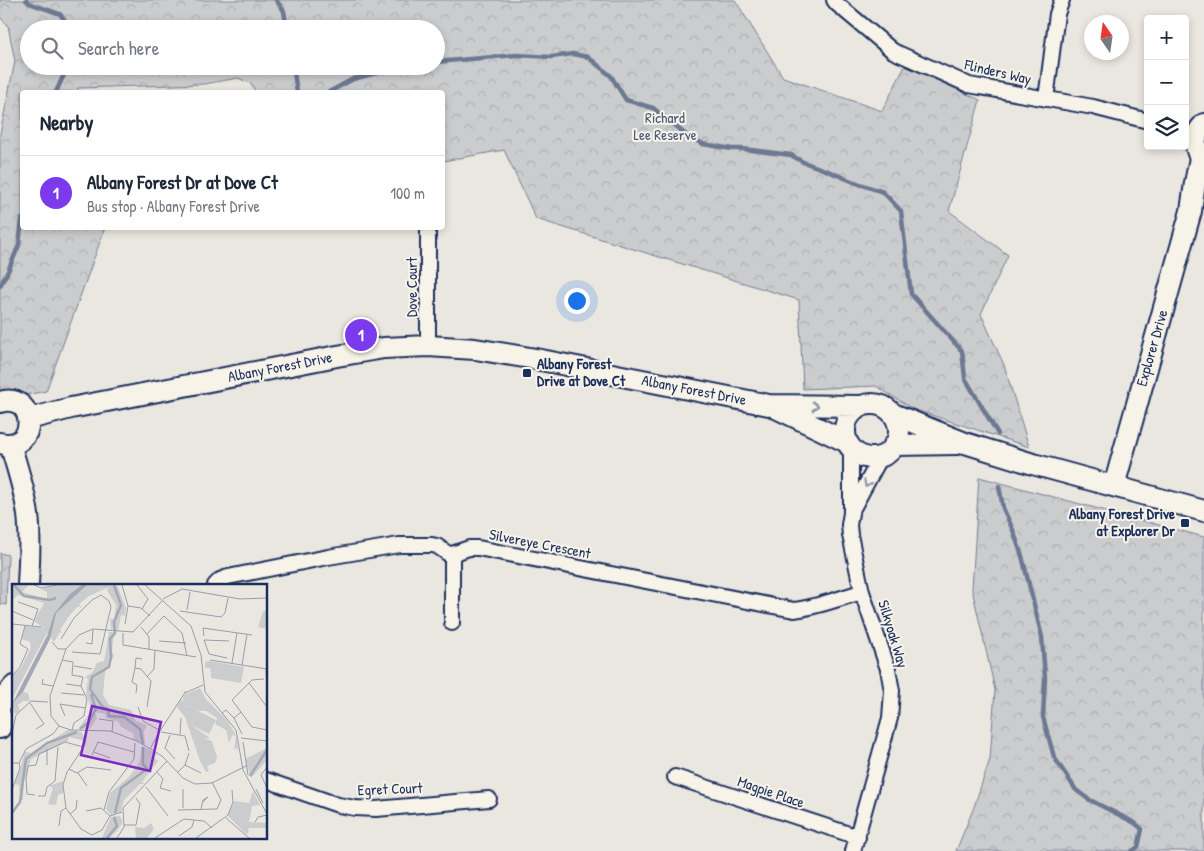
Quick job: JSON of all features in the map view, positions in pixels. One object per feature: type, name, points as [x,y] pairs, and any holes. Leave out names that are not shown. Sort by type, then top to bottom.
[{"type":"street","name":"Flinders Way","points":[[834,0],[893,51],[969,85],[1092,107],[1144,120]]},
{"type":"street","points":[[1046,99],[1057,14],[1062,0]]},
{"type":"street","name":"Explorer Drive","points":[[1114,486],[1191,211],[1195,183],[1196,142]]},
{"type":"street","name":"Explorer Drive","points":[[1191,211],[1204,195]]},
{"type":"street","name":"Dove Court","points":[[428,230],[428,346]]},
{"type":"street","name":"Albany Forest Drive","points":[[29,419],[71,408],[337,356],[384,348],[428,346],[475,349],[536,359],[769,405],[861,406]]},
{"type":"street","points":[[0,402],[9,401],[20,405],[24,408],[29,419],[28,430],[21,440],[5,443],[20,476],[28,515],[30,548],[28,584]]},
{"type":"street","points":[[878,404],[889,410],[896,419],[899,430],[898,438],[888,450],[875,457],[861,455],[849,445],[846,436],[846,424],[851,413],[861,406],[878,404]]},
{"type":"street","name":"Albany Forest Drive","points":[[769,405],[849,445]]},
{"type":"street","points":[[893,414],[965,443],[1033,464],[1204,511]]},
{"type":"street","points":[[888,450],[965,443]]},
{"type":"street","name":"Silkyoak Way","points":[[849,445],[850,535],[862,592],[888,669],[892,691],[890,718],[853,851]]},
{"type":"street","name":"Silkyoak Way","points":[[851,513],[888,450]]},
{"type":"street","points":[[216,584],[228,577],[328,557],[399,545],[432,545],[452,554],[452,623]]},
{"type":"street","name":"Silvereye Crescent","points":[[452,554],[469,548],[478,548],[794,610],[820,606],[862,592]]},
{"type":"street","points":[[0,705],[12,688]]},
{"type":"street","points":[[0,714],[0,728]]},
{"type":"street","name":"Magpie Place","points":[[675,777],[858,837]]},
{"type":"street","name":"Egret Court","points":[[268,781],[338,805],[355,808],[489,799]]},
{"type":"green space","name":"Richard Lee Reserve","points":[[0,0],[735,0],[783,77],[882,111],[905,66],[980,100],[949,211],[1008,255],[981,314],[1004,365],[1029,447],[913,409],[876,386],[803,389],[799,300],[536,219],[504,150],[445,161],[445,90],[254,90],[252,84],[238,78],[204,84],[78,88],[78,90],[20,90],[20,230],[104,230],[46,391],[0,400],[0,134],[15,61],[8,26],[0,17]]},
{"type":"green space","points":[[979,477],[1204,537],[1204,851],[956,851],[974,807],[990,759],[995,690],[972,589]]},
{"type":"green space","points":[[0,553],[8,555],[6,605],[0,604]]},
{"type":"waterway","points":[[26,0],[29,3],[60,14],[64,20]]},
{"type":"waterway","points":[[276,0],[284,11],[286,20]]},
{"type":"waterway","points":[[445,61],[517,55],[551,57],[573,54],[588,57],[611,76],[626,100],[653,108],[686,135],[703,144],[791,155],[803,162],[883,192],[901,211],[911,294],[962,351],[965,378],[998,434]]},
{"type":"waterway","points":[[57,90],[64,75]]},
{"type":"waterway","points":[[294,75],[297,90]]},
{"type":"waterway","points":[[333,90],[353,79],[369,75]]},
{"type":"waterway","points":[[0,286],[19,245],[21,230]]},
{"type":"waterway","points":[[999,486],[1003,508],[1022,556],[1042,637],[1045,678],[1043,717],[1054,757],[1076,790],[1088,799],[1135,823],[1142,829],[1138,847],[1132,851]]},
{"type":"place","name":"Albany Forest Dr at Dove Ct","points":[[361,335]]},
{"type":"place","name":"Albany Forest Drive at Dove Ct","points":[[527,373]]},
{"type":"place","name":"Albany Forest Drive at Explorer Dr","points":[[1185,523]]}]
